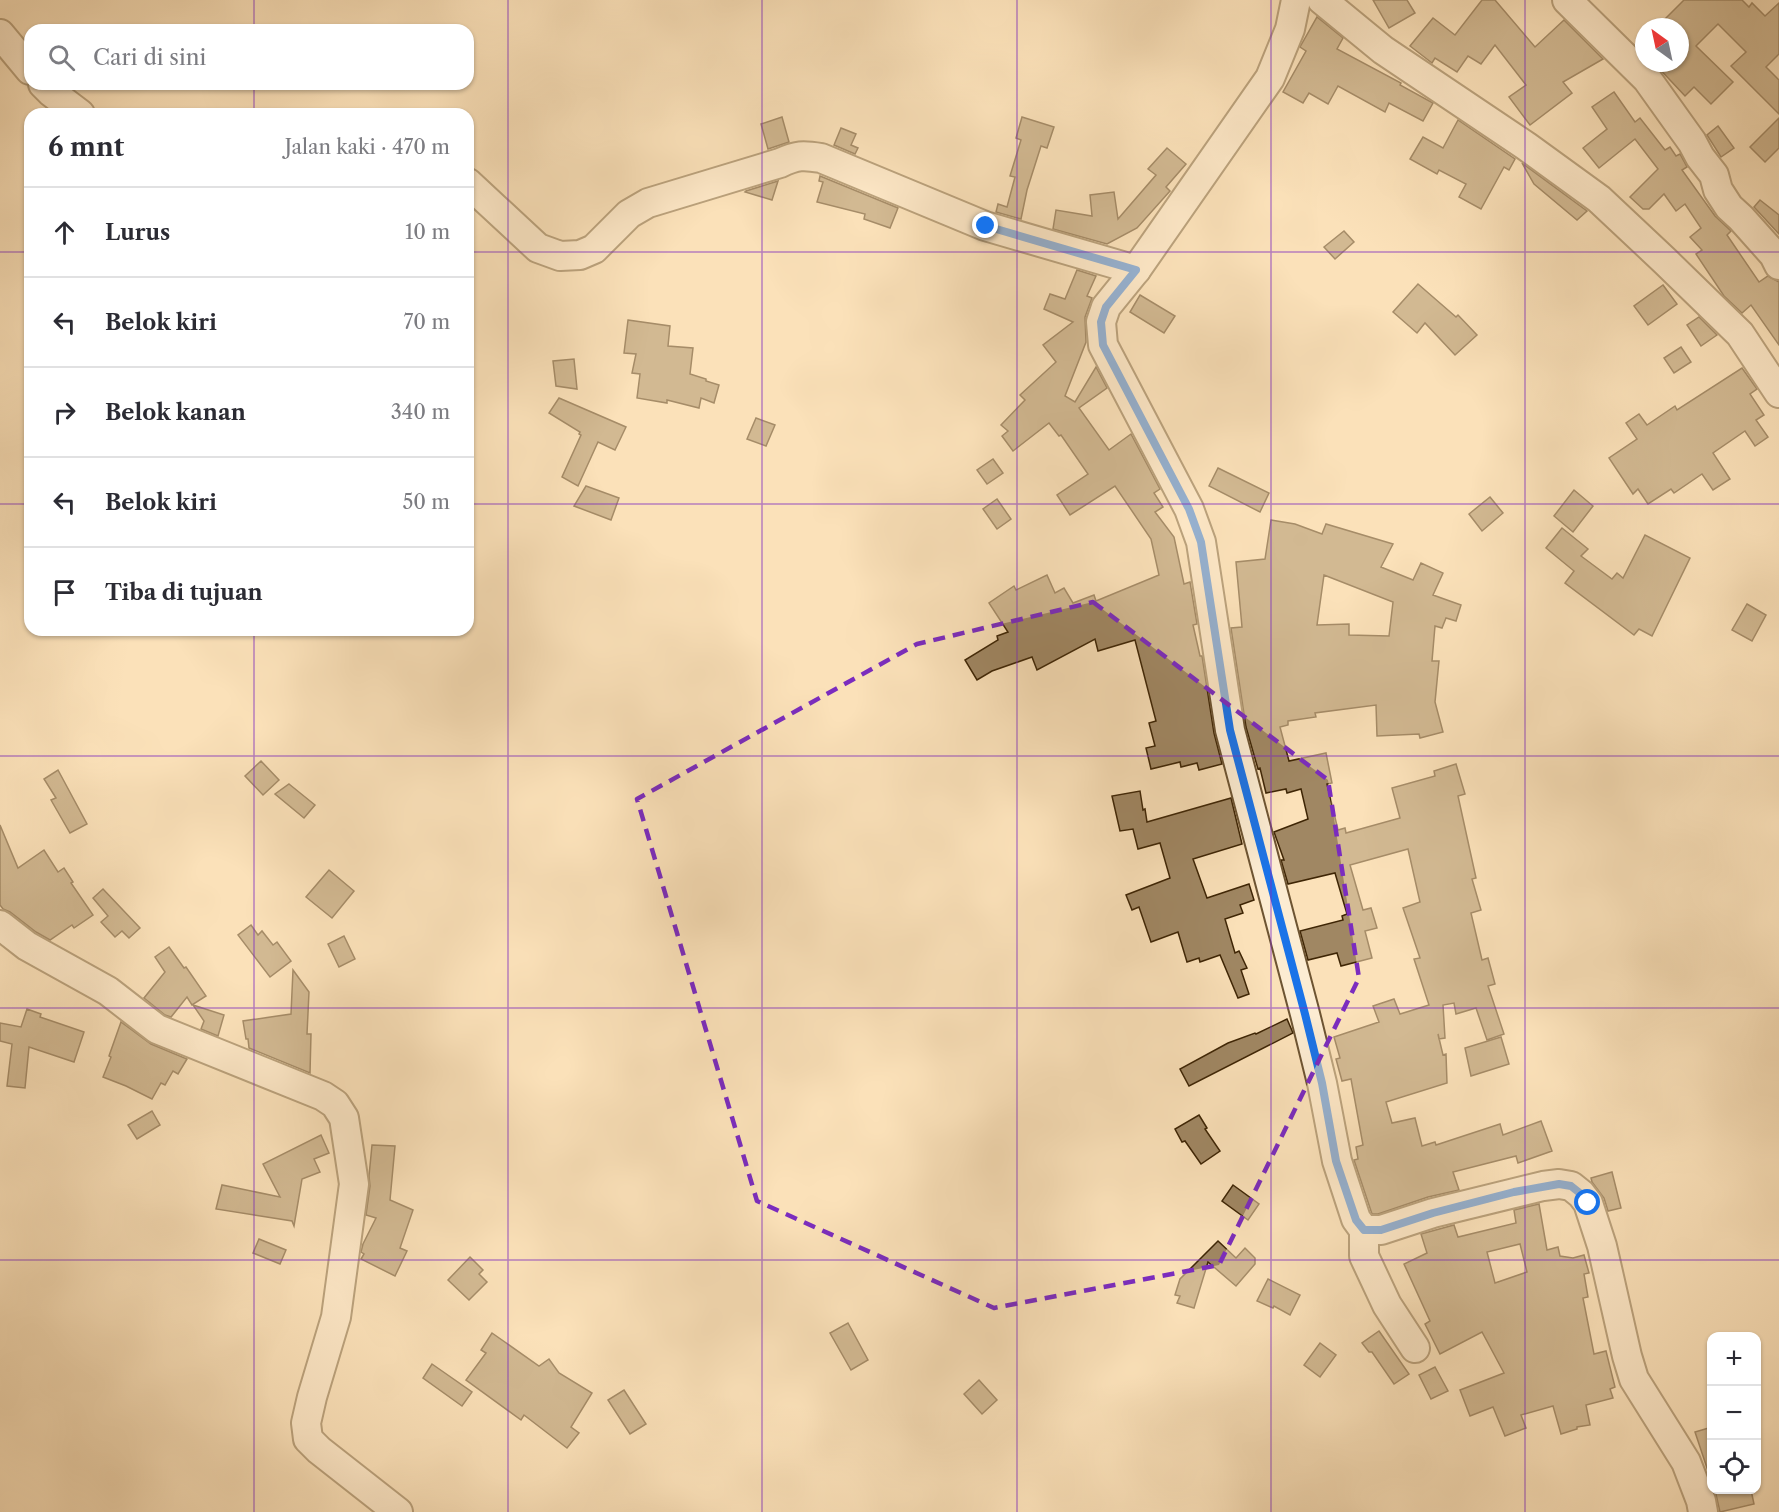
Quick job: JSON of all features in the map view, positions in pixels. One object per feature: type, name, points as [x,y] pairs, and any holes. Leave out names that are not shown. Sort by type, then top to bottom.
[{"type":"street","points":[[1296,0],[1290,29],[1270,78],[1136,270],[1106,307],[1101,322],[1103,345],[1189,509],[1201,542],[1230,730],[1322,1083],[1336,1161],[1356,1220],[1364,1230],[1364,1256],[1387,1305],[1415,1348]]},
{"type":"street","points":[[1322,0],[1383,50],[1526,146],[1599,199],[1740,334],[1779,393]]},
{"type":"street","points":[[1567,0],[1647,80],[1714,175],[1718,190],[1729,207],[1774,255],[1779,266]]},
{"type":"street","points":[[0,34],[24,63]]},
{"type":"street","points":[[49,90],[72,108]]},
{"type":"street","points":[[474,189],[538,248],[560,256],[580,255],[594,249],[629,214],[648,203],[780,163],[794,156],[804,155],[821,158],[986,226],[1136,270]]},
{"type":"street","points":[[0,925],[27,946],[108,991],[157,1029],[323,1096],[335,1104],[344,1118],[354,1184],[336,1317],[312,1397],[306,1423],[308,1438],[319,1450],[398,1512]]},
{"type":"street","points":[[1364,1230],[1381,1230],[1433,1213],[1543,1186],[1559,1184],[1571,1186],[1581,1194],[1588,1203],[1602,1246],[1634,1379],[1686,1462],[1703,1512]]},
{"type":"highlighted area","points":[[1093,602],[1328,780],[1359,978],[1219,1265],[994,1308],[757,1201],[637,799],[917,644]]},
{"type":"building","points":[[1373,0],[1407,0],[1415,13],[1389,28]]},
{"type":"building","points":[[1482,0],[1495,0],[1535,47],[1564,20],[1603,59],[1563,82],[1572,93],[1530,125],[1509,97],[1526,85],[1495,45],[1481,64],[1468,56],[1457,72],[1435,58],[1432,63],[1410,46],[1433,18],[1455,35]]},
{"type":"building","points":[[1684,0],[1742,0],[1749,7],[1752,3],[1765,16],[1779,3],[1779,54],[1766,67],[1779,80],[1779,114],[1731,66],[1746,52],[1718,24],[1696,46],[1733,82],[1711,104],[1694,87],[1685,96],[1662,72],[1689,72],[1689,18],[1666,18]]},
{"type":"building","points":[[1317,17],[1343,38],[1337,49],[1433,103],[1423,121],[1389,103],[1385,112],[1338,86],[1328,104],[1309,93],[1303,103],[1283,92],[1306,51],[1300,47]]},
{"type":"building","points":[[1614,92],[1635,122],[1640,118],[1665,150],[1670,147],[1676,156],[1680,154],[1687,167],[1682,170],[1715,216],[1731,231],[1727,235],[1759,282],[1768,276],[1779,282],[1779,345],[1751,305],[1742,313],[1724,296],[1696,254],[1702,250],[1690,237],[1701,228],[1685,204],[1676,211],[1664,194],[1649,209],[1643,209],[1630,197],[1658,169],[1635,139],[1599,168],[1583,148],[1607,129],[1592,107]]},
{"type":"building","points":[[782,117],[789,142],[768,149],[761,124]]},
{"type":"building","points":[[1022,117],[1054,127],[1047,148],[1041,146],[1027,190],[1021,219],[996,212],[998,204],[1007,207],[1015,177],[1010,176],[1021,140],[1016,138]]},
{"type":"building","points":[[1779,118],[1779,148],[1765,162],[1750,147]]},
{"type":"building","points":[[1458,120],[1515,159],[1509,170],[1504,167],[1481,209],[1459,197],[1466,184],[1439,170],[1437,174],[1410,159],[1423,137],[1443,148]]},
{"type":"building","points":[[1718,126],[1734,148],[1721,157],[1707,135]]},
{"type":"building","points":[[841,128],[856,134],[851,145],[858,148],[855,154],[834,145]]},
{"type":"building","points":[[1167,148],[1186,164],[1166,187],[1170,191],[1137,228],[1107,244],[1053,229],[1056,210],[1092,216],[1090,195],[1114,192],[1118,219],[1156,175],[1148,169]]},
{"type":"building","points":[[1522,163],[1587,211],[1577,220],[1534,184]]},
{"type":"building","points":[[820,176],[898,208],[890,228],[864,219],[865,214],[817,202],[823,182],[819,181]]},
{"type":"building","points":[[778,181],[772,200],[745,192],[746,191]]},
{"type":"building","points":[[1760,200],[1779,215],[1779,234],[1754,207]]},
{"type":"building","points":[[1344,231],[1354,242],[1335,259],[1324,247]]},
{"type":"building","points":[[1077,270],[1096,276],[1087,296],[1092,298],[1085,317],[1086,342],[1065,396],[1075,402],[1096,367],[1107,388],[1079,408],[1109,450],[1131,434],[1160,489],[1154,493],[1163,507],[1155,512],[1174,537],[1184,584],[1190,582],[1197,624],[1193,625],[1200,656],[1202,656],[1214,733],[1222,764],[1199,770],[1197,763],[1181,767],[1180,762],[1151,769],[1146,748],[1155,746],[1149,723],[1156,721],[1135,640],[1098,651],[1095,639],[1037,670],[1032,657],[992,671],[977,680],[965,660],[998,640],[997,636],[1008,632],[989,603],[1014,586],[1016,590],[1047,575],[1055,593],[1064,588],[1073,603],[1094,595],[1096,601],[1159,575],[1151,539],[1115,486],[1070,515],[1057,495],[1088,474],[1061,435],[1059,436],[1049,423],[1013,451],[1002,436],[1008,431],[1001,425],[1025,400],[1020,395],[1056,362],[1043,345],[1073,322],[1044,309],[1050,294],[1065,299]]},
{"type":"building","points":[[1418,284],[1456,317],[1458,315],[1477,335],[1455,355],[1425,323],[1417,333],[1393,312]]},
{"type":"building","points":[[1663,285],[1677,304],[1648,325],[1634,306]]},
{"type":"building","points":[[1140,295],[1175,316],[1164,333],[1130,312]]},
{"type":"building","points":[[1699,317],[1717,335],[1701,346],[1687,325]]},
{"type":"building","points":[[628,320],[670,326],[668,346],[693,348],[690,374],[719,385],[714,403],[701,398],[699,408],[667,400],[667,403],[637,398],[640,374],[632,373],[636,354],[624,353]]},
{"type":"building","points":[[1681,347],[1691,362],[1674,373],[1664,358]]},
{"type":"building","points":[[574,359],[577,389],[556,386],[553,361]]},
{"type":"building","points":[[1742,368],[1757,389],[1750,394],[1764,415],[1756,420],[1768,437],[1755,446],[1745,431],[1713,453],[1730,479],[1713,490],[1702,474],[1674,493],[1671,489],[1648,504],[1638,489],[1633,494],[1609,458],[1637,439],[1626,423],[1639,414],[1647,425],[1675,406],[1677,410]]},
{"type":"building","points":[[559,398],[626,427],[615,450],[598,442],[578,486],[562,477],[581,435],[580,432],[549,413]]},
{"type":"building","points":[[756,418],[775,425],[766,446],[747,439]]},
{"type":"building","points":[[993,459],[1003,473],[987,484],[977,470]]},
{"type":"building","points":[[1218,468],[1269,493],[1260,512],[1209,486]]},
{"type":"building","points":[[586,486],[619,498],[611,520],[574,506]]},
{"type":"building","points":[[1574,490],[1593,506],[1573,532],[1554,516]]},
{"type":"building","points":[[1490,497],[1503,513],[1482,531],[1469,514]]},
{"type":"building","points":[[997,499],[1011,519],[997,529],[983,509]]},
{"type":"building","points":[[1271,520],[1295,524],[1322,534],[1326,524],[1393,544],[1381,567],[1413,580],[1421,563],[1443,573],[1433,595],[1461,605],[1456,621],[1446,618],[1442,628],[1435,626],[1432,661],[1439,661],[1435,702],[1443,732],[1420,738],[1419,734],[1377,736],[1376,705],[1315,713],[1316,717],[1288,721],[1288,725],[1280,727],[1289,761],[1326,753],[1332,783],[1327,784],[1338,830],[1345,828],[1346,833],[1400,818],[1392,788],[1435,776],[1434,771],[1456,764],[1465,794],[1458,796],[1476,878],[1472,879],[1481,910],[1471,913],[1482,960],[1488,958],[1495,984],[1488,986],[1504,1034],[1487,1040],[1476,1008],[1456,1014],[1454,1003],[1443,1005],[1445,1038],[1439,1039],[1443,1055],[1446,1054],[1447,1083],[1386,1102],[1392,1123],[1415,1118],[1422,1146],[1435,1142],[1436,1145],[1500,1124],[1503,1135],[1541,1121],[1552,1151],[1518,1163],[1516,1156],[1453,1172],[1459,1190],[1428,1197],[1378,1214],[1372,1214],[1354,1160],[1358,1159],[1356,1147],[1363,1145],[1351,1079],[1342,1081],[1336,1059],[1340,1058],[1334,1037],[1379,1022],[1373,1006],[1394,999],[1400,1014],[1429,1005],[1414,959],[1420,958],[1403,908],[1420,902],[1408,849],[1350,865],[1363,910],[1371,908],[1377,928],[1365,931],[1372,958],[1341,966],[1337,953],[1308,960],[1300,931],[1343,920],[1342,916],[1347,914],[1335,873],[1288,884],[1281,860],[1284,860],[1274,832],[1308,819],[1301,789],[1287,793],[1286,789],[1266,793],[1246,727],[1231,628],[1242,627],[1236,562],[1265,559]],"holes":[[[1324,575],[1393,602],[1389,636],[1349,635],[1349,624],[1317,625]]]},
{"type":"building","points":[[1562,528],[1588,549],[1581,556],[1612,579],[1617,573],[1623,578],[1645,535],[1690,558],[1652,636],[1639,629],[1634,635],[1565,583],[1574,571],[1546,548]]},
{"type":"building","points":[[1747,604],[1766,615],[1752,641],[1732,630]]},
{"type":"building","points":[[261,761],[279,780],[263,795],[245,776]]},
{"type":"building","points":[[58,770],[87,824],[70,833],[51,800],[56,798],[44,779]]},
{"type":"building","points":[[289,784],[315,805],[304,818],[275,794]]},
{"type":"building","points":[[1140,791],[1147,822],[1231,798],[1242,844],[1193,859],[1207,898],[1249,884],[1254,900],[1240,905],[1243,913],[1225,919],[1235,953],[1239,951],[1247,968],[1241,970],[1249,994],[1238,998],[1220,955],[1200,962],[1199,958],[1187,962],[1178,932],[1151,942],[1139,907],[1132,910],[1126,895],[1170,878],[1160,843],[1138,849],[1133,829],[1120,831],[1112,796]]},
{"type":"building","points":[[0,825],[18,868],[44,850],[58,872],[64,868],[73,882],[71,883],[93,915],[74,928],[72,925],[50,940],[3,909],[0,905]]},
{"type":"building","points":[[329,870],[354,891],[332,918],[306,897]]},
{"type":"building","points":[[103,889],[140,928],[129,938],[122,931],[115,937],[101,922],[108,916],[93,898]]},
{"type":"building","points":[[251,925],[258,935],[262,931],[273,945],[277,942],[291,961],[270,977],[238,935]]},
{"type":"building","points":[[344,936],[355,959],[339,967],[328,944]]},
{"type":"building","points":[[169,947],[206,996],[192,1005],[187,997],[171,1017],[165,1015],[144,998],[165,972],[155,957]]},
{"type":"building","points":[[293,970],[309,992],[307,1034],[311,1034],[310,1073],[249,1048],[243,1021],[291,1014]]},
{"type":"building","points":[[193,1005],[224,1015],[218,1036],[201,1029],[204,1021]]},
{"type":"building","points":[[27,1009],[41,1014],[40,1017],[84,1032],[74,1062],[29,1047],[25,1088],[7,1086],[12,1044],[0,1041],[0,1023],[21,1027]]},
{"type":"building","points":[[1287,1019],[1293,1033],[1189,1086],[1180,1069],[1228,1043],[1256,1034]]},
{"type":"building","points":[[121,1022],[151,1044],[187,1059],[178,1074],[173,1071],[165,1085],[161,1083],[152,1099],[103,1077]]},
{"type":"building","points":[[1501,1037],[1509,1064],[1471,1076],[1465,1048]]},
{"type":"building","points":[[152,1111],[160,1125],[137,1139],[128,1125]]},
{"type":"building","points":[[1199,1115],[1207,1128],[1205,1129],[1220,1151],[1201,1164],[1185,1141],[1182,1142],[1175,1129]]},
{"type":"building","points":[[321,1135],[329,1153],[314,1159],[320,1172],[302,1179],[294,1226],[292,1221],[216,1209],[222,1185],[280,1197],[263,1164]]},
{"type":"building","points":[[372,1145],[395,1146],[390,1200],[413,1210],[400,1248],[407,1251],[395,1276],[361,1259],[364,1254],[361,1252],[363,1244],[376,1218],[366,1215]]},
{"type":"building","points":[[1612,1172],[1621,1208],[1608,1211],[1604,1198],[1591,1178]]},
{"type":"building","points":[[1233,1185],[1259,1204],[1248,1220],[1222,1201]]},
{"type":"building","points":[[1539,1204],[1547,1250],[1558,1247],[1560,1256],[1573,1258],[1584,1255],[1589,1273],[1584,1274],[1588,1297],[1583,1298],[1594,1354],[1606,1351],[1615,1387],[1610,1389],[1613,1398],[1586,1405],[1590,1425],[1577,1427],[1577,1429],[1561,1434],[1553,1406],[1521,1415],[1526,1428],[1505,1436],[1493,1407],[1470,1416],[1460,1390],[1504,1373],[1482,1332],[1440,1354],[1425,1324],[1430,1321],[1404,1264],[1427,1253],[1421,1234],[1454,1225],[1458,1237],[1516,1223],[1514,1210]],"holes":[[[1520,1244],[1527,1272],[1495,1283],[1487,1252]]]},
{"type":"building","points":[[259,1239],[286,1250],[280,1264],[253,1253]]},
{"type":"building","points":[[1218,1241],[1236,1258],[1245,1248],[1255,1258],[1255,1264],[1236,1286],[1208,1262],[1194,1308],[1177,1303],[1180,1296],[1175,1295],[1180,1279]]},
{"type":"building","points":[[470,1257],[483,1270],[479,1274],[487,1282],[469,1300],[448,1280]]},
{"type":"building","points":[[1268,1279],[1300,1295],[1290,1315],[1274,1306],[1273,1308],[1257,1301]]},
{"type":"building","points":[[848,1323],[868,1360],[851,1370],[830,1333]]},
{"type":"building","points":[[1379,1331],[1409,1374],[1394,1384],[1372,1352],[1369,1352],[1362,1343]]},
{"type":"building","points":[[492,1333],[539,1366],[549,1359],[559,1373],[592,1393],[571,1427],[579,1433],[567,1448],[524,1415],[521,1420],[466,1380],[486,1353],[481,1350]]},
{"type":"building","points":[[1320,1343],[1336,1355],[1320,1377],[1304,1365]]},
{"type":"building","points":[[432,1364],[472,1392],[462,1406],[423,1378]]},
{"type":"building","points":[[1435,1367],[1448,1391],[1431,1399],[1419,1375]]},
{"type":"building","points":[[979,1380],[997,1400],[982,1414],[964,1394]]},
{"type":"building","points":[[624,1390],[646,1424],[630,1434],[608,1400]]},
{"type":"building","points":[[1707,1428],[1707,1468],[1695,1432]]},
{"type":"building","points":[[1716,1494],[1752,1494],[1754,1504],[1720,1512]]},
{"type":"route","points":[[986,226],[1136,270],[1106,307],[1101,322],[1103,345],[1189,509],[1201,542],[1230,730],[1322,1083],[1336,1161],[1356,1220],[1364,1230],[1381,1230],[1433,1213],[1514,1192],[1559,1184],[1571,1186],[1588,1203]]}]
